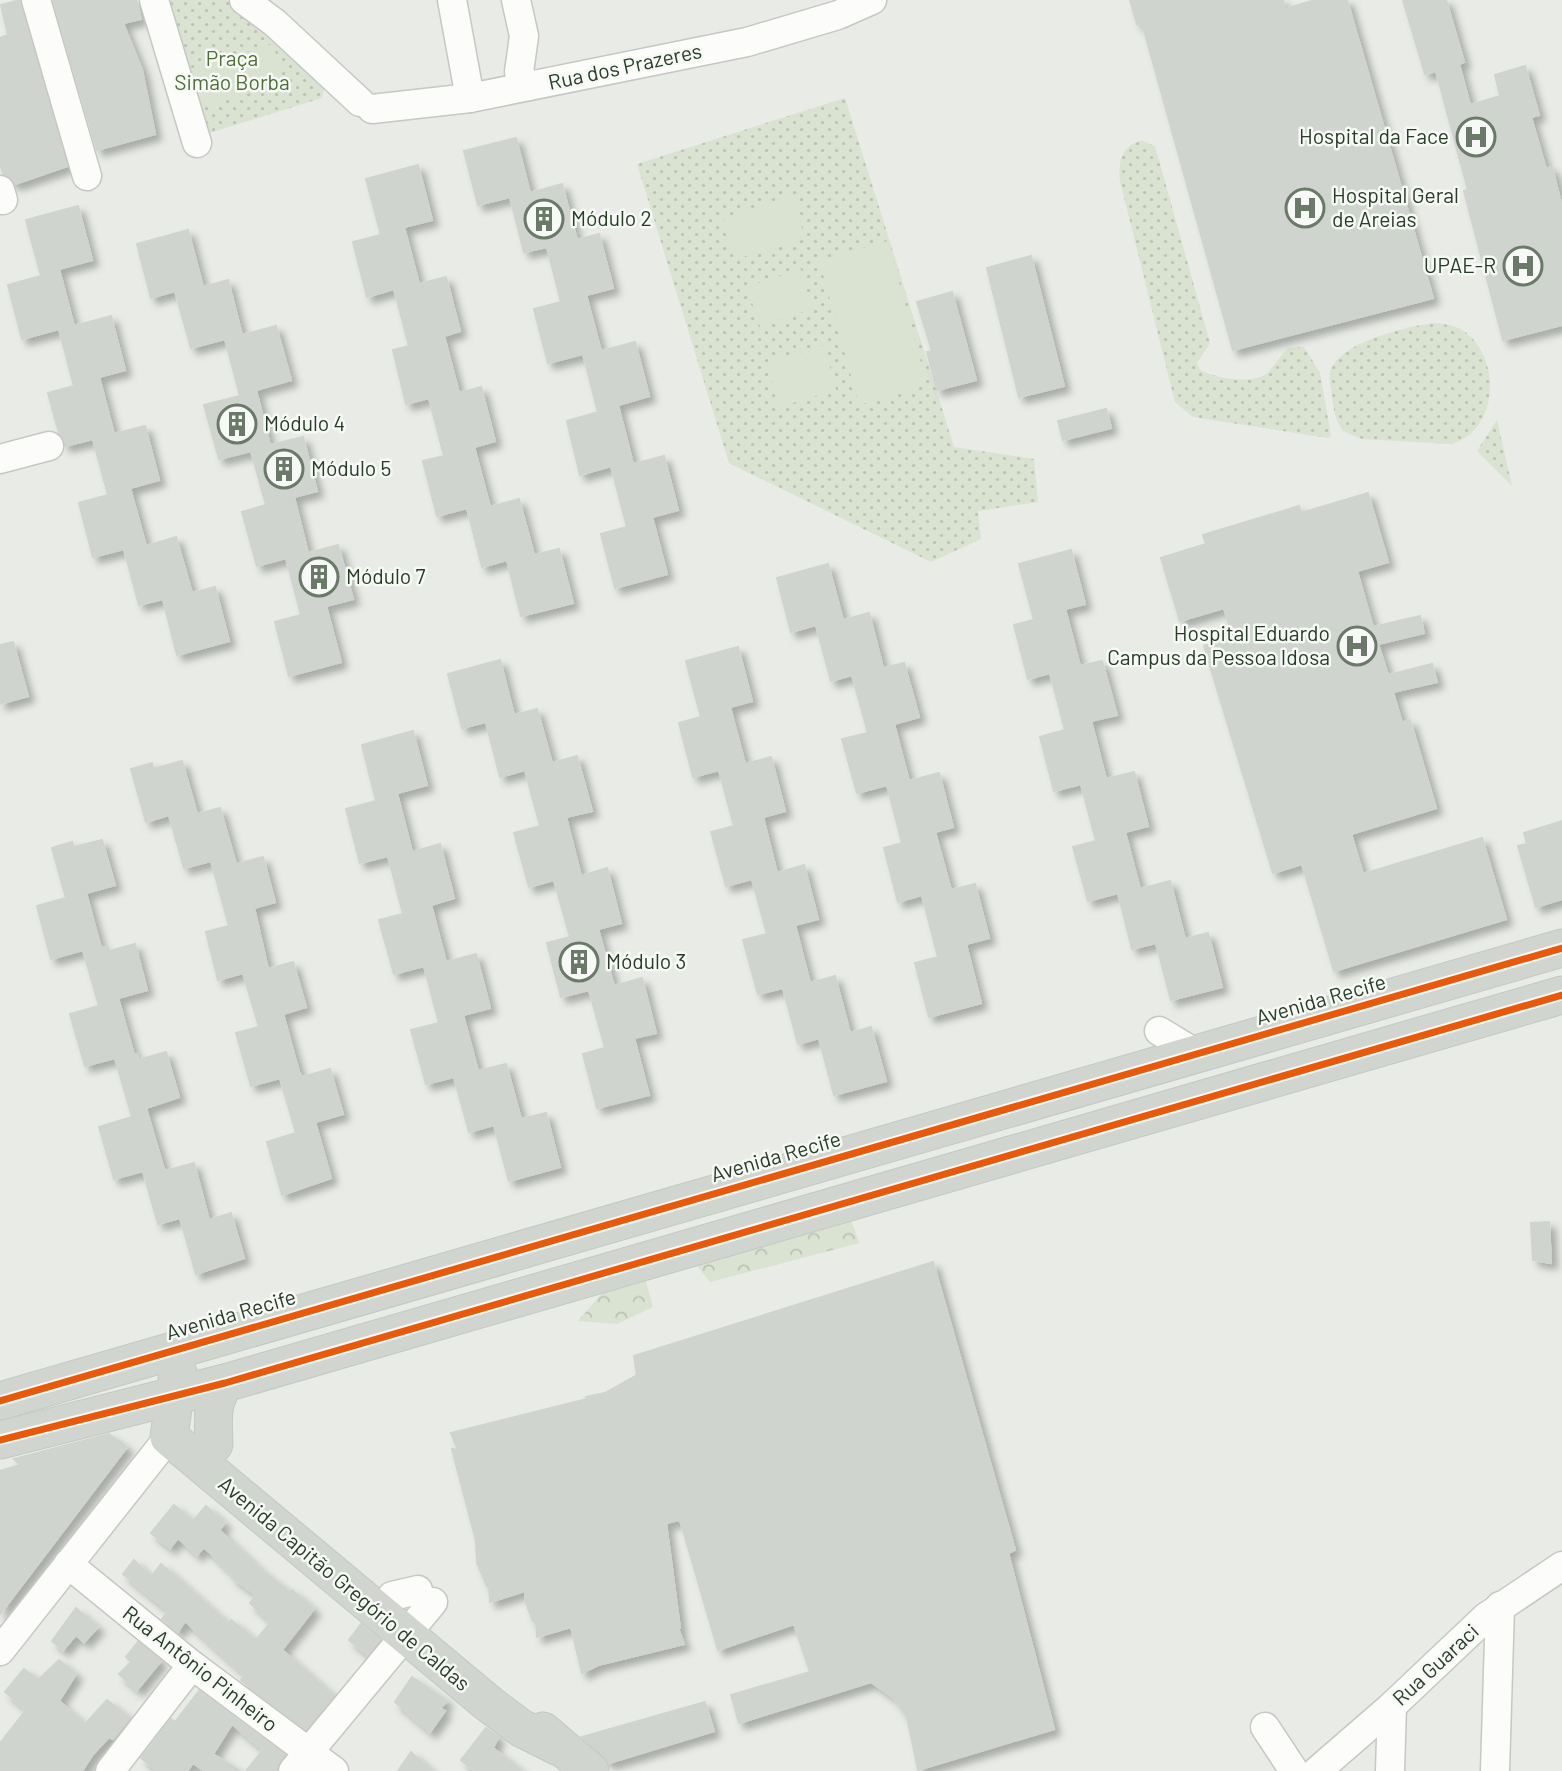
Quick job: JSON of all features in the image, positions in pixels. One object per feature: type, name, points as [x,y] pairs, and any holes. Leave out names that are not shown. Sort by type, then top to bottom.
[{"type":"main road","name":"Avenida Recife","points":[[0,1401],[1562,948]]},
{"type":"main road","points":[[0,1440],[172,1413],[225,1383],[1562,995]]},
{"type":"main road","points":[[172,1413],[177,1374],[193,1362],[404,1297],[437,1282],[458,1267]]},
{"type":"main road","points":[[214,1444],[214,1409],[219,1391],[225,1383]]},
{"type":"main road","name":"Avenida Capitão Gregório de Caldas","points":[[172,1413],[214,1444],[413,1608],[521,1728],[579,1764]]},
{"type":"main road","name":"Avenida Capitão Gregório de Caldas","points":[[172,1413],[413,1608]]},
{"type":"street","points":[[36,0],[87,176]]},
{"type":"street","points":[[154,0],[197,143]]},
{"type":"street","points":[[244,0],[282,12]]},
{"type":"street","points":[[452,0],[470,98]]},
{"type":"street","points":[[516,0],[524,36],[519,72],[527,86]]},
{"type":"street","name":"Rua dos Prazeres","points":[[282,12],[366,106],[470,98],[747,41],[838,15],[872,0]]},
{"type":"street","points":[[0,459],[48,446]]},
{"type":"street","points":[[1159,1031],[1197,1054]]},
{"type":"street","points":[[0,1651],[68,1564],[172,1413]]},
{"type":"street","name":"Rua Antônio Pinheiro","points":[[68,1564],[192,1665],[300,1761],[334,1771]]},
{"type":"street","name":"Rua Guaraci","points":[[1317,1771],[1500,1606],[1562,1566]]},
{"type":"street","points":[[1495,1771],[1500,1606]]},
{"type":"street","points":[[300,1761],[413,1608]]},
{"type":"street","points":[[110,1771],[192,1665]]},
{"type":"street","points":[[1390,1771],[1392,1706]]},
{"type":"street","points":[[1265,1727],[1294,1771]]},
{"type":"green space","name":"Praça Simão Borba","points":[[157,0],[227,0],[298,53],[325,85],[322,98],[203,135]]},
{"type":"green space","points":[[273,44],[284,83],[198,108],[187,70]]},
{"type":"green space","points":[[845,98],[954,447],[1034,459],[1038,502],[978,511],[981,539],[931,562],[729,463],[637,164]]},
{"type":"green space","points":[[1142,141],[1155,146],[1210,343],[1197,363],[1200,370],[1224,378],[1251,379],[1266,374],[1288,348],[1304,347],[1320,373],[1331,436],[1328,438],[1193,417],[1175,402],[1120,181],[1123,155],[1130,146]]},
{"type":"green space","points":[[793,195],[805,239],[735,259],[723,220]]},
{"type":"green space","points":[[888,241],[927,385],[859,405],[819,260]]},
{"type":"green space","points":[[801,269],[812,309],[760,327],[747,287]]},
{"type":"green space","points":[[1435,323],[1462,330],[1475,342],[1484,357],[1490,393],[1486,410],[1478,425],[1466,437],[1450,444],[1362,439],[1343,431],[1335,413],[1330,381],[1335,362],[1359,344],[1392,332]]},
{"type":"green space","points":[[824,345],[836,390],[780,407],[767,363]]},
{"type":"green space","points":[[1497,420],[1512,486],[1477,451]]},
{"type":"green space","points":[[850,1217],[859,1243],[710,1282],[696,1265]]},
{"type":"green space","points":[[645,1278],[653,1307],[617,1324],[578,1321],[604,1291]]},
{"type":"building","points":[[20,0],[67,166],[15,184],[3,174],[0,162],[0,38],[8,35],[1,5]]},
{"type":"building","points":[[53,0],[136,0],[141,19],[123,23],[142,70],[155,134],[97,150]]},
{"type":"building","name":"Hospital Geral de Areias","points":[[1130,0],[1283,0],[1285,9],[1315,0],[1347,0],[1433,298],[1233,350],[1142,23],[1137,24]]},
{"type":"building","points":[[1403,0],[1446,0],[1464,62],[1459,64],[1470,105],[1500,96],[1495,75],[1525,66],[1539,115],[1531,117],[1546,169],[1552,167],[1562,207],[1562,325],[1503,340],[1464,191],[1468,190],[1436,71],[1425,74]]},
{"type":"building","points":[[516,138],[530,193],[562,184],[577,240],[599,234],[613,288],[586,295],[601,351],[635,342],[649,396],[618,405],[633,464],[664,456],[678,510],[652,517],[667,574],[615,588],[601,534],[627,527],[611,466],[580,475],[567,421],[598,412],[583,354],[548,363],[534,309],[561,302],[547,247],[524,252],[510,197],[478,205],[464,151]]},
{"type":"building","points":[[418,165],[432,220],[404,227],[419,284],[446,277],[460,331],[444,336],[459,393],[481,387],[495,441],[474,447],[490,507],[519,499],[534,555],[559,549],[573,603],[521,616],[507,560],[482,567],[467,508],[437,516],[423,461],[444,456],[429,398],[406,404],[393,350],[409,346],[394,289],[367,297],[353,242],[381,235],[366,179]]},
{"type":"building","points":[[78,206],[92,260],[59,269],[74,326],[111,316],[125,370],[99,377],[114,434],[145,426],[159,480],[130,488],[146,546],[176,537],[192,593],[215,587],[229,641],[177,655],[163,599],[139,605],[124,549],[93,557],[79,503],[108,495],[93,439],[65,446],[59,433],[48,393],[74,386],[59,329],[22,339],[8,285],[41,276],[26,220]]},
{"type":"building","points":[[188,230],[203,287],[228,280],[242,335],[276,326],[291,380],[256,390],[270,445],[303,437],[317,491],[294,497],[308,553],[338,545],[353,599],[326,606],[341,662],[289,676],[275,622],[301,615],[286,558],[257,566],[242,512],[266,505],[251,451],[219,459],[204,405],[240,396],[225,339],[191,348],[175,291],[151,298],[137,244]]},
{"type":"building","points":[[1031,256],[1064,386],[1019,397],[987,268]]},
{"type":"building","points":[[952,292],[976,380],[937,390],[927,352],[932,351],[917,302]]},
{"type":"building","points":[[1106,409],[1111,428],[1063,440],[1058,421]]},
{"type":"building","name":"Hospital Eduardo Campus da Pessoa Idosa","points":[[1368,493],[1388,562],[1357,571],[1373,627],[1420,616],[1424,633],[1378,644],[1388,675],[1432,664],[1437,682],[1393,692],[1402,723],[1410,720],[1436,808],[1351,834],[1363,874],[1482,838],[1506,919],[1334,971],[1302,864],[1273,873],[1204,646],[1233,637],[1224,608],[1180,621],[1161,558],[1206,544],[1203,535],[1299,506],[1301,513]]},
{"type":"building","points":[[1071,550],[1085,604],[1065,609],[1080,666],[1102,661],[1117,715],[1091,721],[1106,779],[1134,772],[1148,826],[1125,832],[1140,889],[1170,881],[1185,939],[1208,933],[1222,987],[1171,1000],[1156,943],[1132,949],[1118,893],[1088,901],[1073,847],[1096,841],[1081,784],[1054,791],[1040,737],[1065,730],[1050,673],[1028,679],[1014,625],[1034,620],[1019,564]]},
{"type":"building","points":[[828,564],[843,620],[869,613],[883,668],[904,663],[919,717],[894,724],[909,781],[939,773],[953,827],[935,832],[951,890],[975,884],[989,938],[966,944],[981,1003],[929,1017],[915,963],[938,957],[922,895],[898,902],[884,848],[902,843],[887,785],[857,793],[842,739],[868,733],[852,675],[831,681],[816,625],[791,632],[777,578]]},
{"type":"building","points":[[13,642],[28,696],[0,704],[0,645]]},
{"type":"building","points":[[738,647],[752,701],[730,707],[745,764],[771,757],[785,811],[763,817],[777,873],[804,865],[818,919],[795,925],[810,983],[835,976],[850,1033],[871,1027],[886,1081],[834,1095],[819,1038],[798,1044],[783,988],[758,994],[743,940],[767,934],[752,879],[726,886],[711,832],[734,826],[719,770],[693,777],[679,723],[701,717],[686,661]]},
{"type":"building","points":[[500,660],[514,715],[537,709],[552,763],[577,756],[592,811],[566,817],[581,876],[607,868],[621,923],[598,929],[614,986],[642,978],[656,1033],[634,1038],[649,1095],[597,1108],[583,1054],[605,1048],[589,990],[561,997],[547,943],[570,937],[554,880],[529,887],[514,833],[540,826],[525,770],[500,777],[486,722],[462,728],[448,674]]},
{"type":"building","points":[[413,731],[427,785],[397,793],[412,852],[440,844],[454,898],[431,905],[446,962],[476,954],[490,1008],[463,1015],[478,1071],[506,1064],[521,1119],[546,1113],[560,1167],[509,1181],[494,1125],[469,1132],[454,1077],[426,1084],[411,1030],[439,1023],[424,966],[394,974],[379,920],[403,914],[388,856],[360,863],[346,809],[376,801],[362,745]]},
{"type":"building","points":[[182,761],[197,814],[220,808],[236,864],[263,857],[275,902],[254,908],[268,969],[293,962],[306,1007],[283,1014],[299,1072],[302,1077],[330,1069],[343,1114],[315,1122],[331,1178],[282,1195],[267,1142],[296,1133],[280,1078],[251,1086],[236,1033],[259,1027],[243,973],[218,980],[206,932],[229,926],[211,861],[184,868],[169,815],[146,822],[131,769],[152,763],[153,769]]},
{"type":"building","points":[[1562,821],[1562,899],[1536,907],[1518,846],[1527,844],[1524,833]]},
{"type":"building","points":[[102,840],[115,885],[86,893],[101,948],[105,947],[106,952],[135,944],[147,990],[118,998],[134,1055],[137,1054],[138,1060],[166,1052],[179,1097],[146,1108],[163,1166],[165,1171],[194,1163],[209,1220],[231,1213],[244,1258],[196,1274],[180,1218],[158,1224],[143,1171],[114,1179],[99,1127],[132,1117],[115,1058],[85,1066],[70,1014],[99,1006],[83,950],[51,959],[37,906],[66,898],[52,848],[72,842],[74,847]]},
{"type":"building","points":[[1549,1222],[1551,1263],[1533,1260],[1531,1223]]},
{"type":"building","points":[[933,1262],[1015,1550],[1008,1553],[1054,1729],[918,1770],[907,1717],[894,1698],[871,1682],[739,1723],[731,1695],[810,1672],[794,1624],[718,1650],[680,1520],[666,1523],[678,1628],[684,1644],[598,1665],[582,1673],[571,1627],[537,1637],[536,1620],[533,1621],[526,1603],[525,1591],[490,1602],[489,1585],[487,1586],[477,1563],[476,1541],[452,1449],[458,1450],[451,1433],[605,1393],[637,1375],[634,1356]]},
{"type":"building","points":[[109,1434],[127,1447],[0,1614],[0,1471],[20,1465],[14,1459]]},
{"type":"building","points":[[174,1505],[193,1521],[206,1506],[225,1523],[219,1530],[260,1569],[290,1592],[292,1590],[314,1609],[282,1650],[334,1696],[306,1729],[241,1680],[245,1675],[185,1621],[178,1632],[162,1619],[168,1611],[123,1574],[134,1560],[151,1577],[161,1564],[228,1623],[231,1620],[256,1640],[271,1622],[250,1603],[256,1595],[231,1577],[233,1575],[204,1547],[197,1555],[178,1538],[170,1548],[151,1533]]},
{"type":"building","points":[[76,1608],[98,1627],[84,1642],[76,1635],[63,1650],[52,1641]]},
{"type":"building","points":[[361,1624],[379,1640],[368,1655],[349,1640]]},
{"type":"building","points":[[138,1642],[161,1661],[137,1690],[119,1674],[131,1662],[126,1657]]},
{"type":"building","points":[[59,1660],[76,1674],[59,1701],[85,1724],[107,1700],[130,1718],[113,1739],[109,1737],[93,1754],[82,1771],[0,1771],[0,1743],[26,1710],[5,1692],[24,1669],[38,1680]]},
{"type":"building","points":[[412,1677],[447,1701],[440,1708],[445,1711],[430,1732],[395,1702]]},
{"type":"building","points":[[199,1691],[285,1755],[277,1771],[246,1771],[263,1750],[232,1724],[213,1754],[240,1771],[205,1771],[193,1763],[187,1771],[158,1771],[141,1758],[171,1719],[175,1722]]},
{"type":"building","points":[[705,1702],[714,1731],[609,1763],[582,1737]]},
{"type":"building","points":[[486,1728],[498,1737],[493,1748],[522,1771],[475,1771],[461,1760]]},
{"type":"building","points":[[411,1752],[432,1771],[398,1771]]},
{"type":"cycle path","points":[[0,1401],[1562,948]]},
{"type":"cycle path","points":[[0,1440],[225,1383],[1562,995]]},
{"type":"place","name":"Hospital da Face","points":[[1476,137]]},
{"type":"place","name":"Hospital Geral de Areias","points":[[1305,208]]},
{"type":"place","name":"Módulo 2","points":[[544,219]]},
{"type":"place","name":"UPAE-R","points":[[1523,266]]},
{"type":"place","name":"Módulo 4","points":[[237,424]]},
{"type":"place","name":"Módulo 5","points":[[284,469]]},
{"type":"place","name":"Módulo 7","points":[[319,577]]},
{"type":"place","name":"Hospital Eduardo Campus da Pessoa Idosa","points":[[1357,646]]},
{"type":"place","name":"Módulo 3","points":[[579,962]]}]
